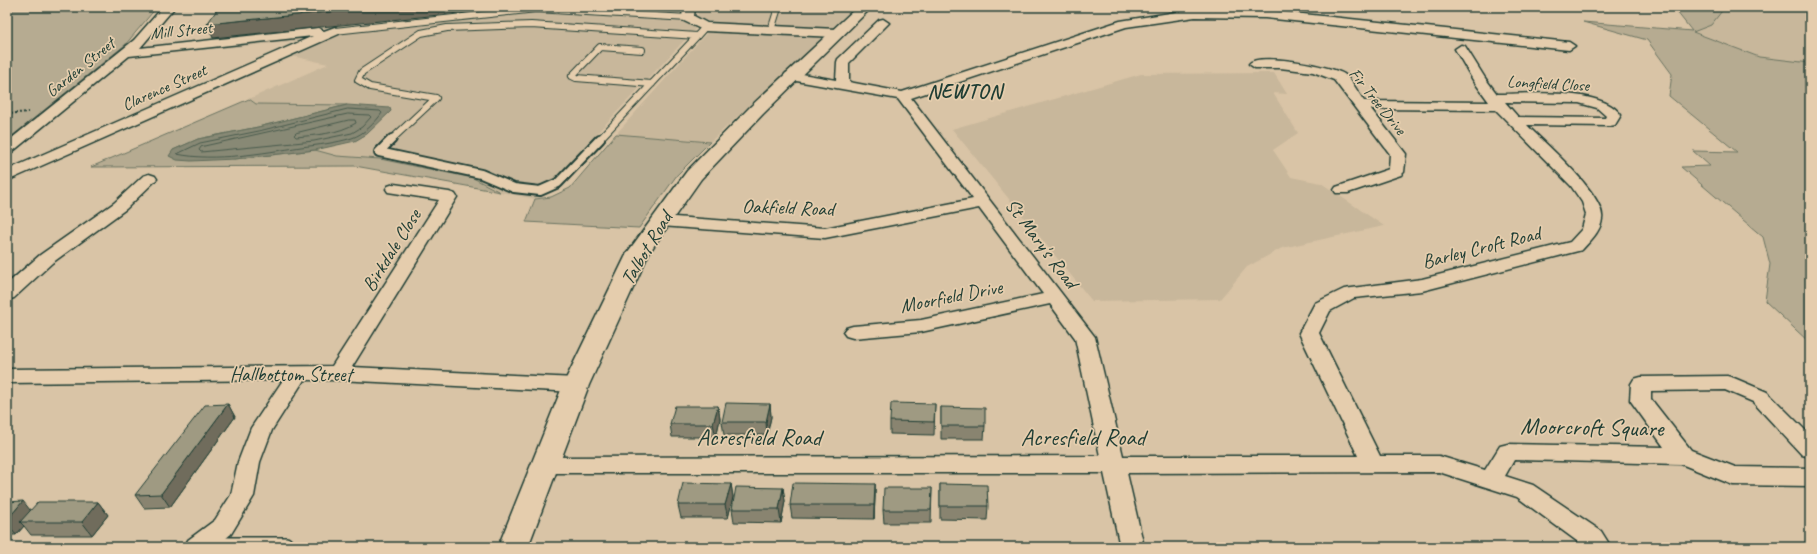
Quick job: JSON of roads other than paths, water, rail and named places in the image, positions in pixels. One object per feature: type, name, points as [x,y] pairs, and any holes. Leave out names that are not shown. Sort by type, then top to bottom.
[{"type":"street","name":"Garden Street","points":[[7,149],[138,43],[168,7]]},
{"type":"street","name":"Talbot Road","points":[[513,547],[576,385],[638,254],[694,174],[791,76],[865,7]]},
{"type":"street","points":[[1144,7],[1158,19]]},
{"type":"street","points":[[688,13],[705,27],[836,33]]},
{"type":"street","points":[[791,76],[904,96],[1117,26],[1195,13],[1266,14],[1569,46]]},
{"type":"street","points":[[842,85],[843,62],[883,23]]},
{"type":"street","points":[[1423,30],[1461,49],[1494,38]]},
{"type":"street","name":"Mill Street","points":[[125,53],[335,31]]},
{"type":"street","name":"Clarence Street","points":[[7,176],[335,31]]},
{"type":"street","name":"Barley Croft Road","points":[[1373,464],[1309,333],[1322,307],[1350,293],[1422,284],[1576,246],[1592,228],[1594,210],[1580,187],[1497,102],[1467,62],[1461,49]]},
{"type":"street","name":"Fir Tree Drive","points":[[1255,64],[1280,64],[1315,68],[1339,77],[1398,154],[1396,172],[1342,190]]},
{"type":"street","name":"St Mary's Road","points":[[904,96],[1085,337],[1132,547]]},
{"type":"street","name":"Longfield Close","points":[[1497,102],[1579,99],[1602,105],[1614,115],[1610,122],[1515,121]]},
{"type":"street","points":[[1361,106],[1497,102]]},
{"type":"street","points":[[7,294],[46,259],[120,206],[149,179]]},
{"type":"street","name":"Birkdale Close","points":[[338,373],[449,198],[394,189]]},
{"type":"street","name":"Oakfield Road","points":[[661,221],[825,233],[983,202]]},
{"type":"street","name":"Moorfield Drive","points":[[853,332],[921,326],[1056,297]]},
{"type":"street","name":"Hallbottom Street","points":[[7,376],[338,373],[576,385]]},
{"type":"street","points":[[200,545],[223,527],[242,496],[249,462],[262,428],[298,374]]},
{"type":"street","name":"Moorcroft Square","points":[[1683,456],[1640,400],[1641,384],[1727,383],[1760,397],[1810,449]]},
{"type":"street","name":"Moorcroft Square","points":[[1492,480],[1508,452],[1683,456],[1733,476],[1810,477]]},
{"type":"street","name":"Acresfield Road","points":[[545,465],[1439,464],[1525,491],[1592,538],[1599,547]]},
{"type":"lane","points":[[771,30],[778,8],[774,7]]},
{"type":"lane","points":[[335,31],[536,9],[688,13]]},
{"type":"lane","points":[[697,36],[530,26],[447,28],[421,33],[362,72],[358,80],[370,87],[436,98],[379,152],[481,174],[514,188],[540,191],[558,183],[573,168],[697,36],[705,27]]},
{"type":"lane","points":[[642,50],[600,47],[572,76],[576,78],[652,84]]},
{"type":"lane","points":[[200,545],[286,543]]},
{"type":"water","points":[[347,105],[390,108],[391,111],[367,134],[355,141],[315,150],[235,159],[191,161],[177,160],[169,156],[173,150],[198,139],[258,127]]},
{"type":"district","name":"NEWTON","points":[[965,91]]}]
